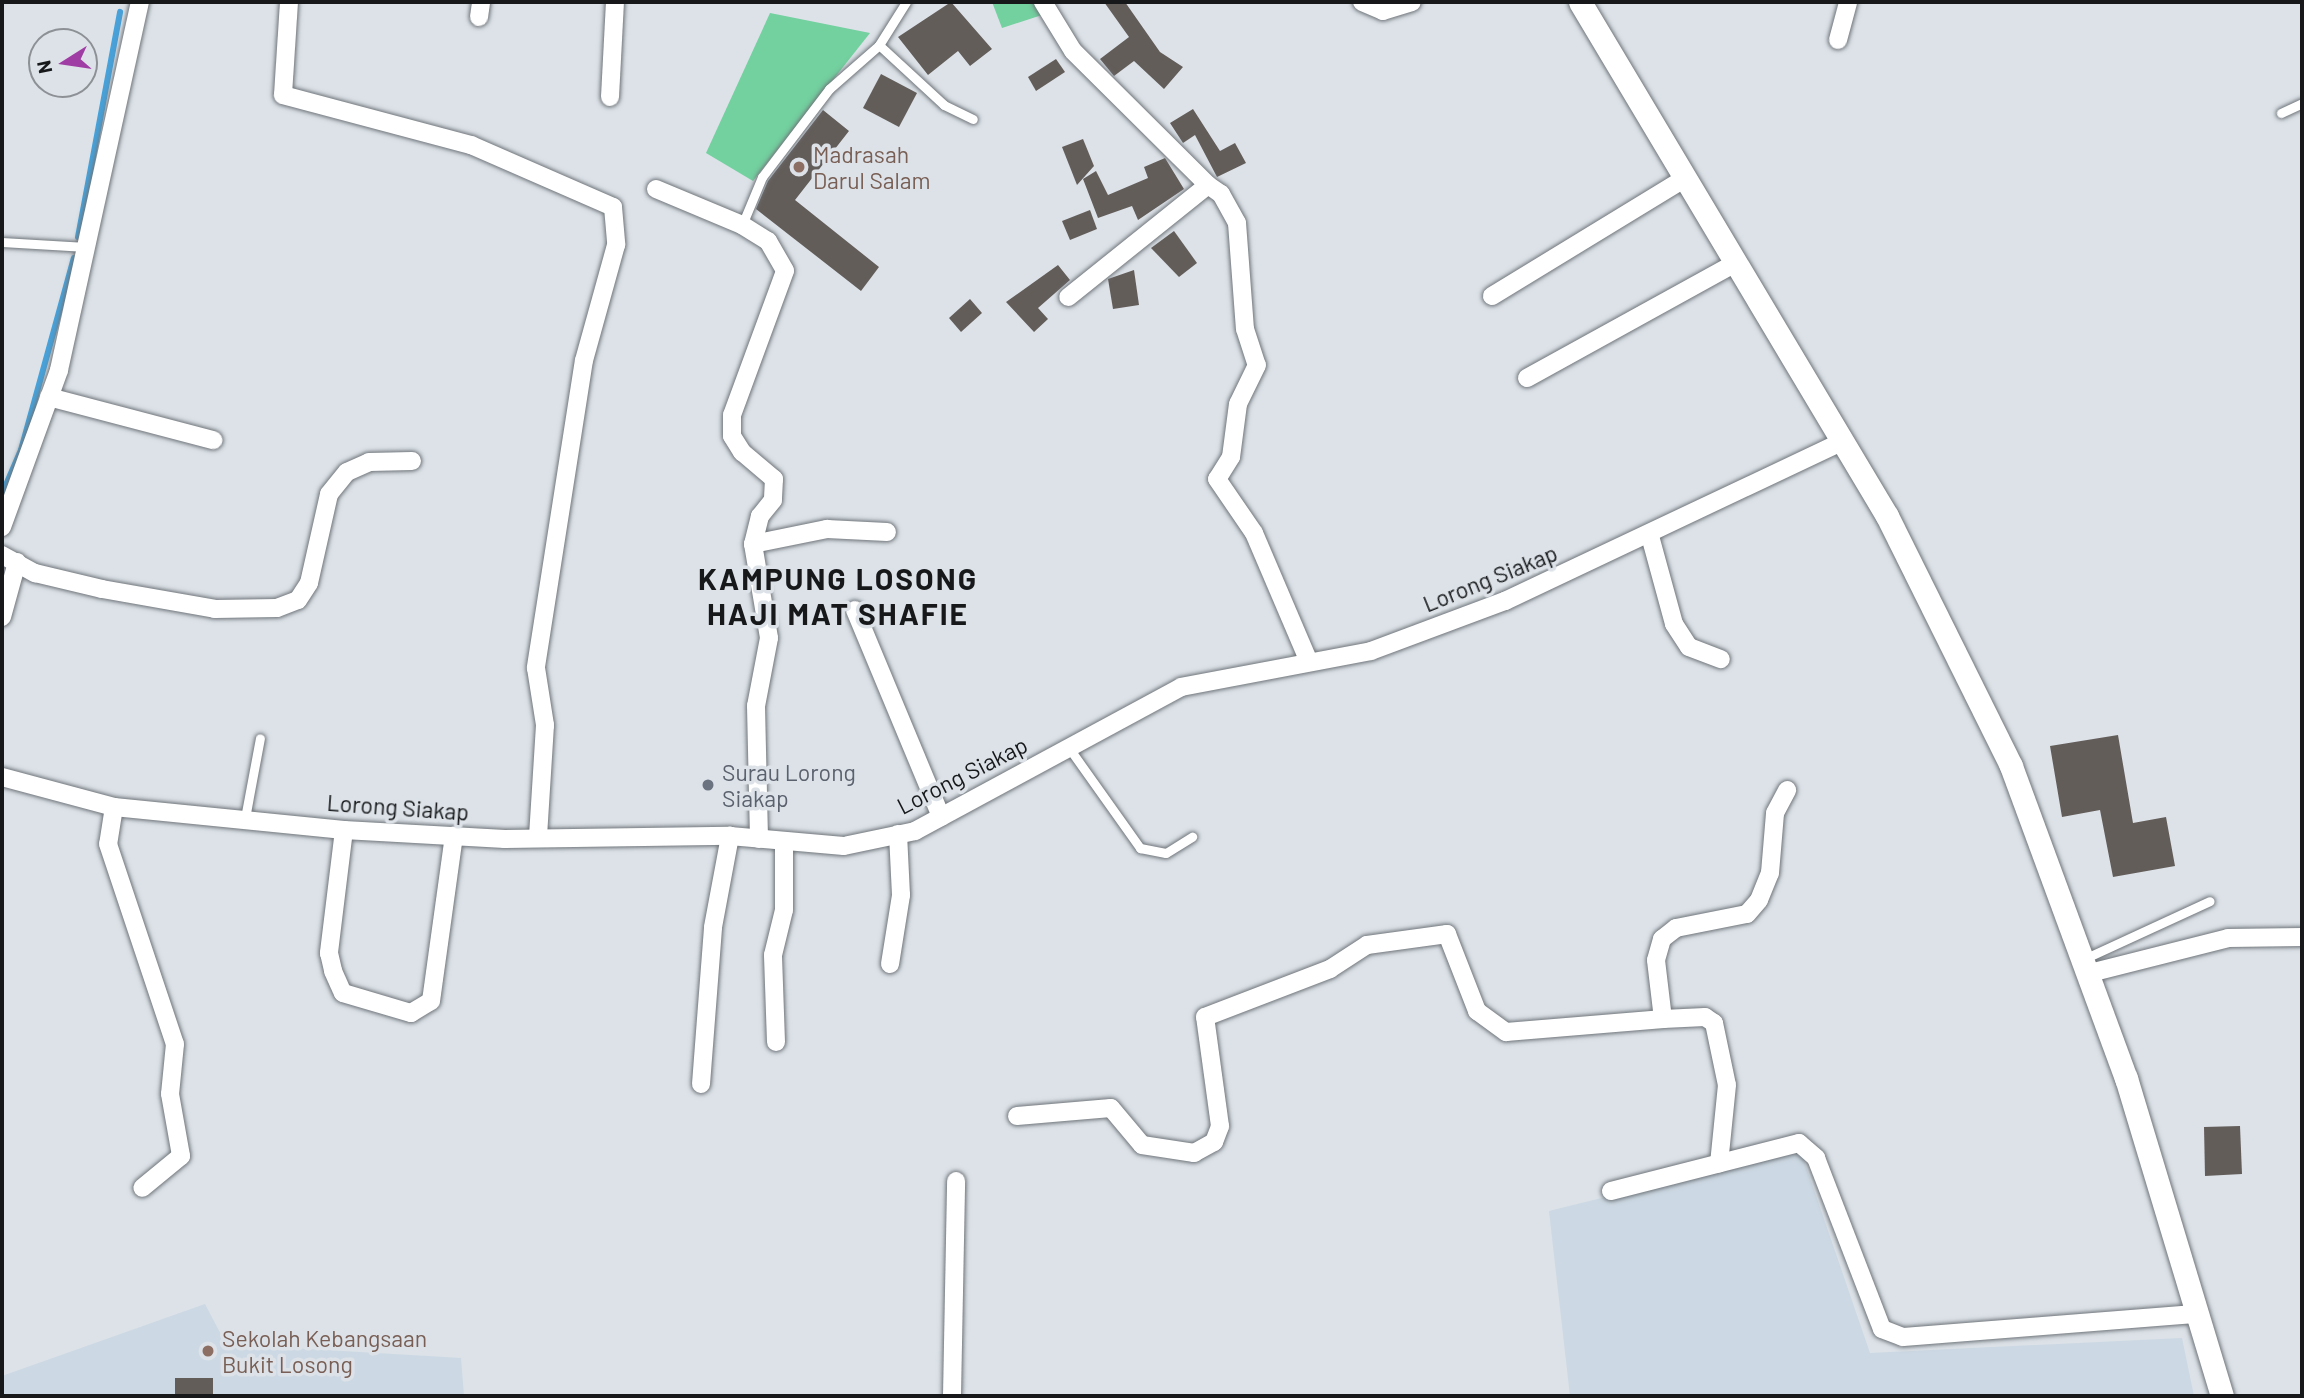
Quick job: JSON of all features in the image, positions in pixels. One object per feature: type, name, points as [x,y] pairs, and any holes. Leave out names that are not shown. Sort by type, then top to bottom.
[{"type":"street","points":[[2,527],[49,397],[86,247],[139,2]]},
{"type":"street","points":[[289,2],[283,95],[471,145],[613,207],[616,244],[584,360],[536,668],[545,725],[538,836]]},
{"type":"street","points":[[610,97],[615,2]]},
{"type":"street","points":[[1043,2],[1073,51],[1208,185],[1222,194],[1237,223],[1245,329],[1256,365],[1238,404],[1231,457],[1217,479],[1254,533],[1309,662]]},
{"type":"street","points":[[1362,2],[1383,11],[1412,2]]},
{"type":"street","points":[[1580,2],[1843,441],[2011,766],[2088,965],[2222,1396]]},
{"type":"street","points":[[1838,40],[1848,2]]},
{"type":"street","points":[[1492,296],[1687,177]]},
{"type":"street","points":[[1068,297],[1208,185]]},
{"type":"street","points":[[656,189],[742,225],[768,241],[785,271],[732,415],[732,436],[742,452],[774,479],[773,500],[760,516],[753,544],[769,638],[756,706],[760,839]]},
{"type":"street","points":[[1528,378],[1738,262]]},
{"type":"street","points":[[49,397],[213,440]]},
{"type":"street","name":"Lorong Siakap","points":[[2,777],[114,807],[344,830],[454,836],[730,836],[844,846],[898,834],[942,817],[1181,687],[1371,651],[1468,615],[1650,536],[1843,441]]},
{"type":"street","points":[[2,617],[9,559],[35,573],[215,609],[277,608],[299,600],[309,583],[329,494],[347,472],[369,462],[412,461]]},
{"type":"street","points":[[753,544],[827,528],[887,531]]},
{"type":"street","points":[[1650,536],[1674,624],[1689,646],[1721,659]]},
{"type":"street","points":[[855,610],[942,817]]},
{"type":"street","points":[[1663,1019],[1656,960],[1662,939],[1676,928],[1747,914],[1759,900],[1770,873],[1775,813],[1787,790]]},
{"type":"street","points":[[114,807],[107,844],[175,1044],[170,1094],[181,1156],[142,1188]]},
{"type":"street","points":[[344,830],[329,953],[333,971],[343,993],[411,1013],[431,1001],[454,836]]},
{"type":"street","points":[[890,964],[901,895],[898,834]]},
{"type":"street","points":[[701,1084],[713,927],[730,836]]},
{"type":"street","points":[[776,1042],[773,955],[784,910],[784,841]]},
{"type":"street","points":[[1017,1116],[1111,1108],[1142,1144],[1194,1153],[1214,1142],[1220,1126],[1205,1017],[1330,969],[1367,945],[1405,936],[1453,939],[1477,1011],[1506,1032],[1705,1017],[1714,1023],[1725,1049],[1719,1164]]},
{"type":"street","points":[[2088,965],[2228,938],[2302,937]]},
{"type":"street","points":[[1611,1191],[1800,1143],[1808,1147],[1867,1280],[1876,1318],[1882,1329],[1903,1337],[2198,1314]]},
{"type":"street","points":[[952,1396],[956,1181]]},
{"type":"lane","points":[[742,225],[762,177],[829,89],[879,45],[906,2]]},
{"type":"lane","points":[[879,45],[944,105],[973,119]]},
{"type":"lane","points":[[2281,113],[2302,103]]},
{"type":"lane","points":[[2,242],[86,247]]},
{"type":"lane","points":[[245,818],[260,738]]},
{"type":"lane","points":[[1069,748],[1140,848],[1166,853],[1192,837]]},
{"type":"lane","points":[[2088,965],[2210,901]]},
{"type":"shaded area","points":[[1800,1149],[1870,1353],[2182,1338],[2194,1396],[1570,1396],[1549,1211]]},
{"type":"shaded area","name":"Sekolah Kebangsaan Bukit Losong","points":[[205,1304],[226,1344],[461,1358],[464,1396],[2,1396],[2,1376]]},
{"type":"green space","points":[[992,2],[1037,2],[1042,15],[1002,28]]},
{"type":"green space","points":[[770,13],[870,33],[753,181],[706,153]]},
{"type":"building","points":[[951,2],[992,49],[970,66],[958,51],[928,75],[898,37]]},
{"type":"building","points":[[1104,2],[1125,2],[1160,52],[1183,67],[1164,89],[1134,61],[1114,76],[1100,59],[1129,37]]},
{"type":"building","points":[[1056,59],[1065,72],[1036,91],[1028,77]]},
{"type":"building","points":[[881,74],[917,93],[899,127],[863,108]]},
{"type":"building","points":[[1193,109],[1220,151],[1235,143],[1246,163],[1217,177],[1195,135],[1183,143],[1170,123]]},
{"type":"building","points":[[823,110],[849,131],[795,200],[879,267],[861,291],[756,209],[768,181]]},
{"type":"building","points":[[1083,139],[1094,166],[1077,185],[1062,147]]},
{"type":"building","points":[[1165,158],[1184,189],[1138,220],[1132,206],[1098,218],[1083,179],[1096,171],[1108,195],[1148,178],[1144,167]]},
{"type":"building","points":[[1090,210],[1097,229],[1070,240],[1062,221]]},
{"type":"building","points":[[1174,231],[1197,263],[1179,277],[1151,248]]},
{"type":"building","points":[[1058,265],[1070,280],[1038,308],[1048,319],[1034,332],[1006,302]]},
{"type":"building","points":[[1134,270],[1139,305],[1113,309],[1108,279]]},
{"type":"building","points":[[970,299],[982,313],[961,332],[949,318]]},
{"type":"building","points":[[2118,735],[2133,823],[2166,817],[2175,866],[2113,877],[2100,810],[2062,817],[2050,746]]},
{"type":"building","points":[[2240,1126],[2242,1174],[2205,1176],[2204,1127]]},
{"type":"building","points":[[175,1378],[213,1378],[213,1396],[175,1396]]},
{"type":"waterway","points":[[78,237],[120,12]]},
{"type":"waterway","points":[[2,494],[21,450],[74,258]]},
{"type":"place","name":"Madrasah Darul Salam","points":[[799,167]]},
{"type":"place","name":"Surau Lorong Siakap","points":[[708,785]]},
{"type":"place","name":"Sekolah Kebangsaan Bukit Losong","points":[[208,1351]]},
{"type":"district","name":"KAMPUNG LOSONG HAJI MAT SHAFIE","points":[[838,595]]}]
